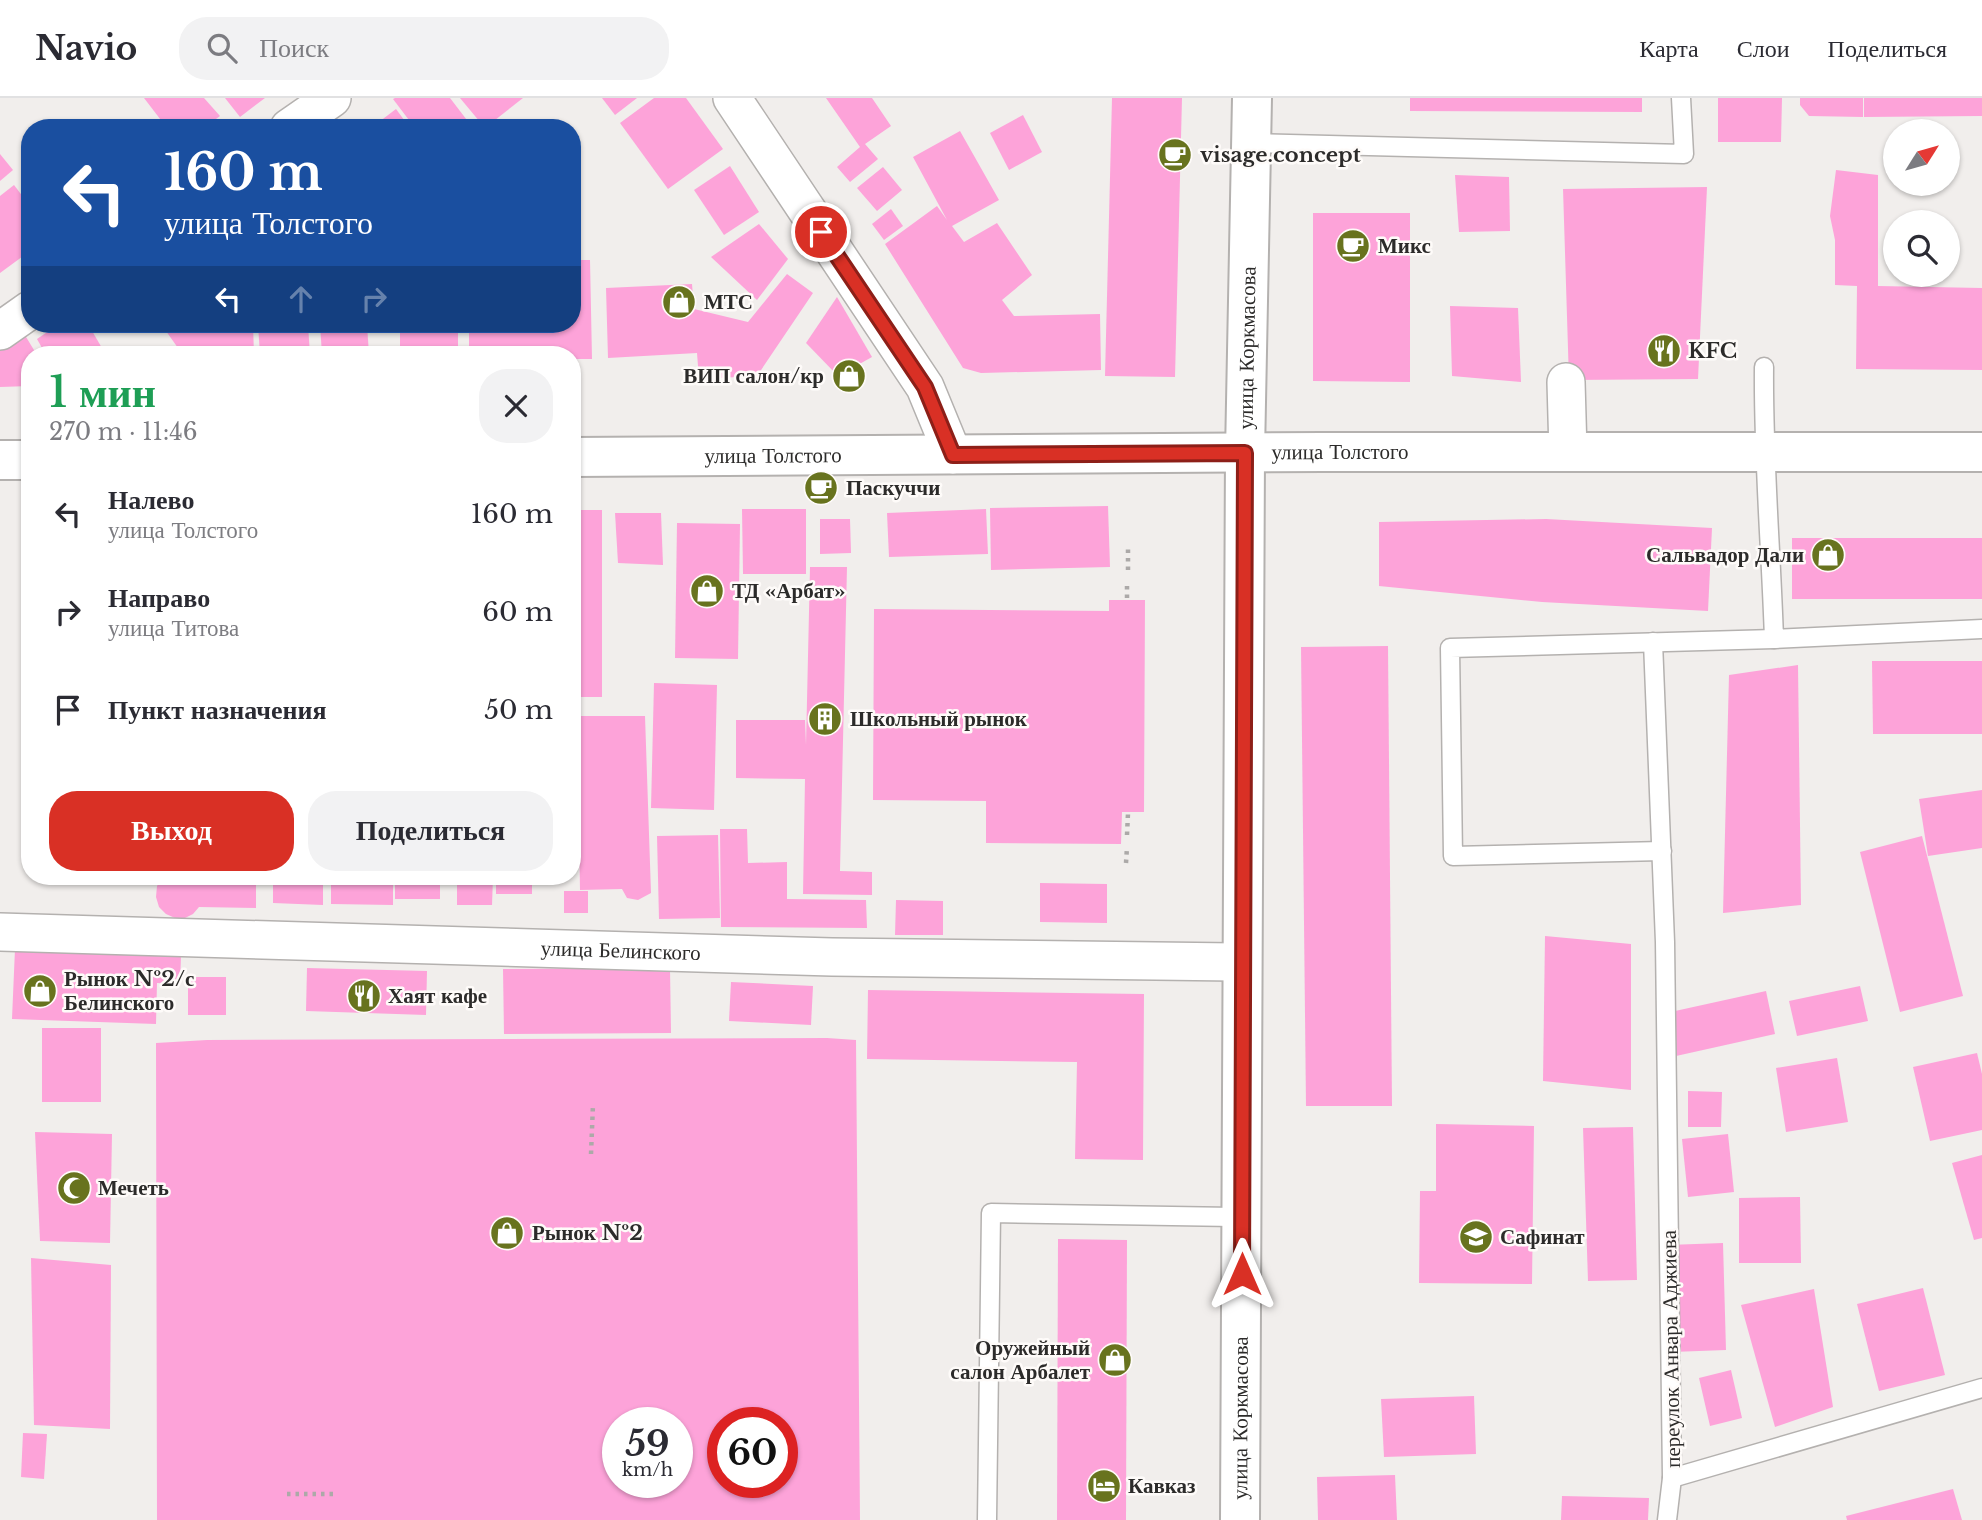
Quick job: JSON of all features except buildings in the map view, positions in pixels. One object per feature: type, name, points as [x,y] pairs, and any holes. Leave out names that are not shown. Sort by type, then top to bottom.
[{"type":"main road","name":"улица Коркмасова","points":[[1240,1520],[1245,453],[1252,98]]},
{"type":"main road","name":"улица Толстого","points":[[581,457],[1982,452]]},
{"type":"main road","points":[[0,460],[21,460]]},
{"type":"street","points":[[302,119],[332,98]]},
{"type":"street","points":[[732,98],[925,387],[953,455]]},
{"type":"street","points":[[0,331],[21,316]]},
{"type":"street","points":[[1566,382],[1568,452]]},
{"type":"street","name":"улица Белинского","points":[[0,932],[804,956],[1242,964]]},
{"type":"lane","points":[[1251,143],[1684,154],[1681,98]]},
{"type":"lane","points":[[1763,368],[1764,452],[1771,531],[1774,639]]},
{"type":"lane","points":[[1662,851],[1453,856],[1450,648],[1774,639],[1982,629]]},
{"type":"lane","name":"переулок Анвара Аджиева","points":[[1653,642],[1665,942],[1672,1478],[1982,1388]]},
{"type":"lane","points":[[987,1520],[991,1213],[1242,1219]]},
{"type":"lane","points":[[1667,1520],[1672,1478]]},
{"type":"path","points":[[1128,548],[1128,570]]},
{"type":"path","points":[[1127,582],[1127,598]]},
{"type":"path","points":[[1127,835],[1128,813]]},
{"type":"path","points":[[1126,863],[1127,847]]},
{"type":"path","points":[[592,1154],[593,1104]]},
{"type":"path","points":[[287,1494],[336,1494]]},
{"type":"place","name":"visage.concept","points":[[1175,155]]},
{"type":"place","name":"Микс","points":[[1353,246]]},
{"type":"place","name":"МТС","points":[[679,302]]},
{"type":"place","name":"KFC","points":[[1664,351]]},
{"type":"place","name":"ВИП салон/кр","points":[[849,376]]},
{"type":"place","name":"Паскуччи","points":[[821,488]]},
{"type":"place","name":"Сальвадор Дали","points":[[1828,555]]},
{"type":"place","name":"ТД «Арбат»","points":[[707,591]]},
{"type":"place","name":"Школьный рынок","points":[[825,719]]},
{"type":"place","name":"Рынок №2/с Белинского","points":[[40,991]]},
{"type":"place","name":"Хаят кафе","points":[[364,996]]},
{"type":"place","name":"Мечеть","points":[[74,1188]]},
{"type":"place","name":"Рынок №2","points":[[507,1233]]},
{"type":"place","name":"Сафинат","points":[[1476,1237]]},
{"type":"place","name":"Оружейный салон Арбалет","points":[[1115,1360]]},
{"type":"place","name":"Кавказ","points":[[1104,1486]]},
{"type":"route","points":[[821,232],[925,387],[953,455],[1245,453],[1242,1274]]}]
